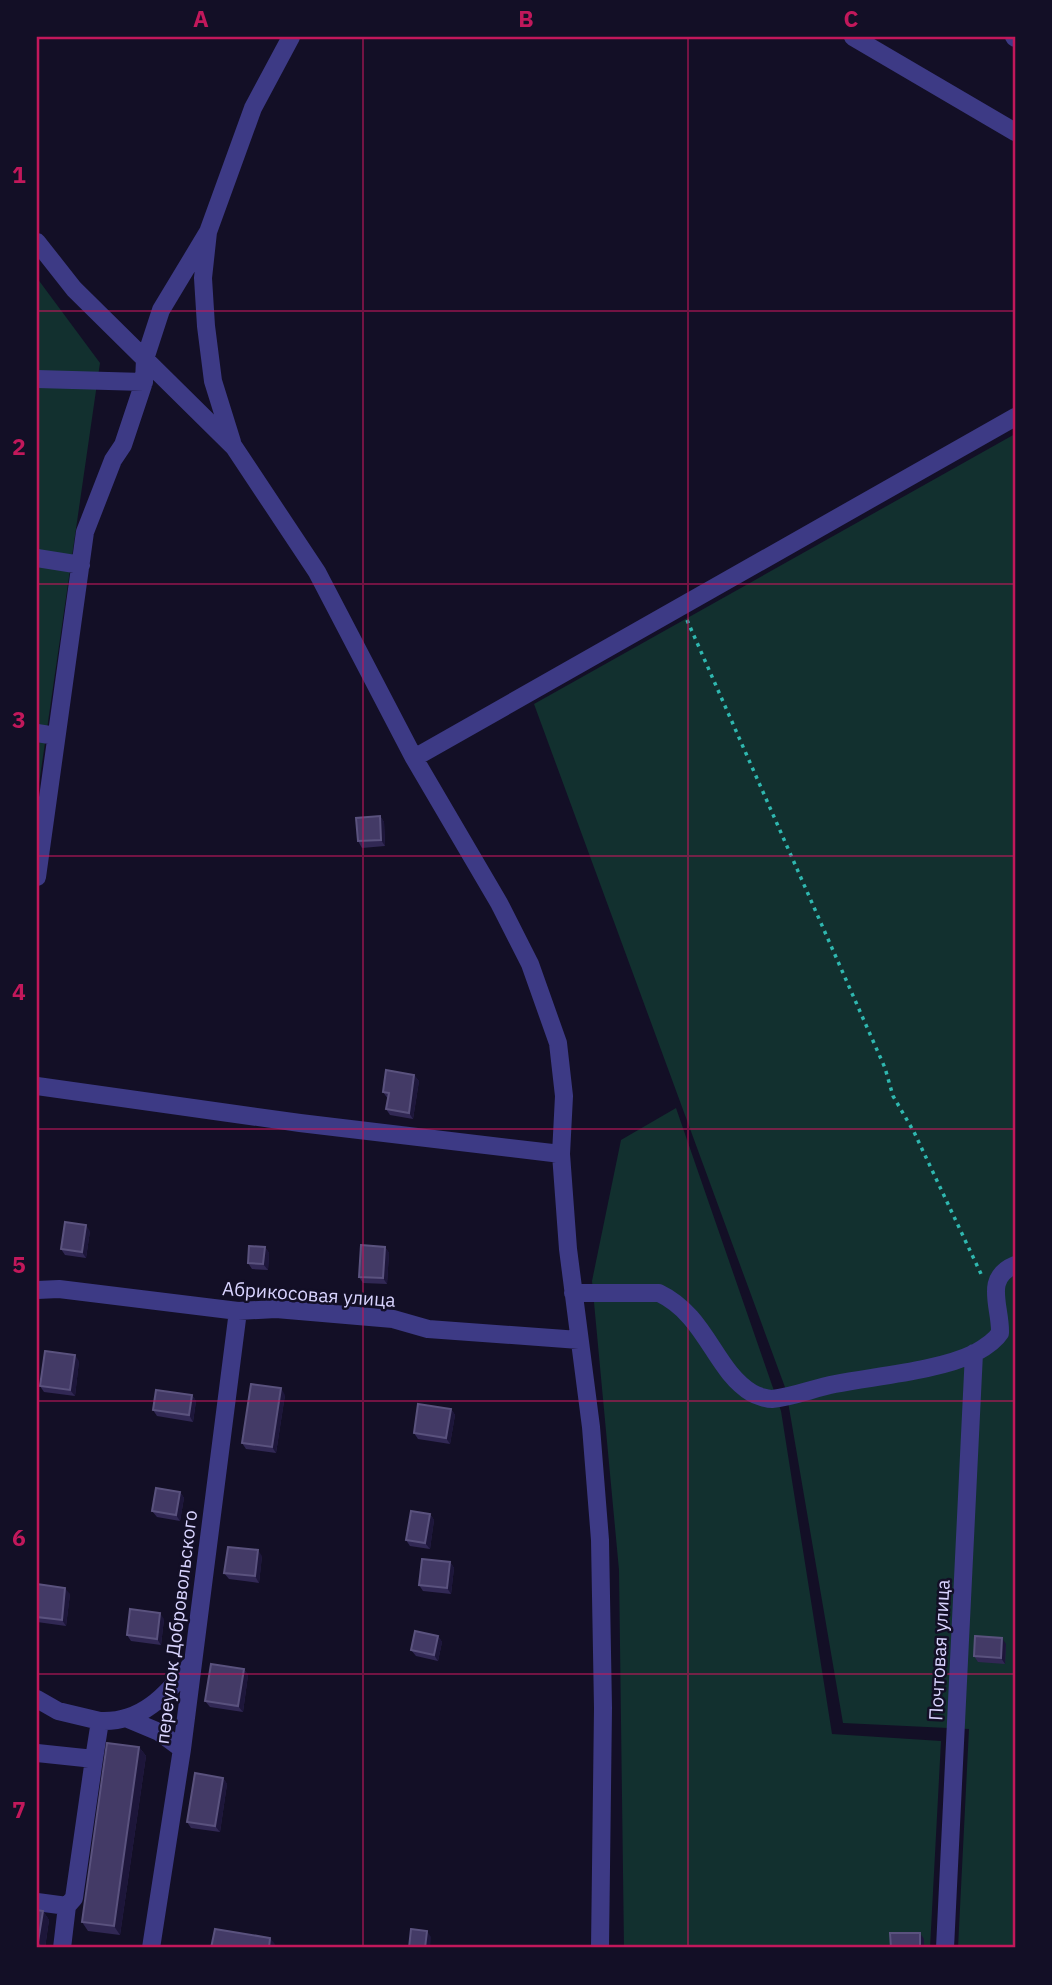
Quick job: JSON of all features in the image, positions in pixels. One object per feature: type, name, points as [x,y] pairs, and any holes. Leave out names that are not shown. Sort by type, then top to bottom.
[{"type":"street","points":[[37,877],[85,532],[108,471],[123,445],[144,382],[145,359],[161,310],[208,232],[254,108],[291,37]]},
{"type":"street","points":[[853,37],[1015,132]]},
{"type":"street","points":[[208,232],[203,278],[206,326],[213,381],[234,447]]},
{"type":"street","points":[[37,243],[75,289],[234,447],[317,572],[414,758],[499,903],[534,978],[558,1043],[564,1096],[561,1154],[573,1293],[591,1427],[600,1539],[603,1708],[600,1948]]},
{"type":"street","points":[[37,379],[144,382]]},
{"type":"street","points":[[414,758],[1015,417]]},
{"type":"street","points":[[37,558],[81,565]]},
{"type":"street","points":[[37,733],[56,736]]},
{"type":"street","points":[[37,1086],[300,1123],[561,1154]]},
{"type":"street","points":[[573,1293],[659,1293],[670,1298],[682,1305],[698,1324],[738,1382],[753,1394],[771,1399],[834,1384],[899,1374],[974,1353],[1000,1333],[1000,1319],[993,1292],[1000,1275],[1015,1265]]},
{"type":"street","name":"Абрикосовая улица","points":[[37,1290],[59,1289],[238,1311],[289,1310],[393,1320],[428,1329],[579,1340]]},
{"type":"street","name":"переулок Добровольского","points":[[151,1948],[182,1749],[238,1311]]},
{"type":"street","name":"Почтовая улица","points":[[945,1948],[974,1353]]},
{"type":"street","points":[[37,1699],[58,1711],[100,1721],[128,1719],[158,1703],[193,1662]]},
{"type":"street","points":[[128,1719],[159,1732],[182,1749]]},
{"type":"street","points":[[62,1948],[67,1906],[74,1898],[100,1721]]},
{"type":"street","points":[[37,1753],[94,1759]]},
{"type":"street","points":[[37,1902],[67,1906]]},
{"type":"path","points":[[681,607],[885,1068],[893,1096],[914,1132],[980,1274],[993,1292]]},
{"type":"green space","points":[[37,278],[100,363],[37,798]]},
{"type":"green space","points":[[1015,434],[1015,1948],[958,1948],[969,1729],[843,1723],[786,1390],[534,704]]},
{"type":"green space","points":[[676,1108],[781,1411],[832,1734],[941,1741],[930,1948],[624,1948],[619,1570],[592,1281],[621,1140]]},
{"type":"building","points":[[380,816],[381,840],[358,841],[356,818]]},
{"type":"building","points":[[386,1070],[414,1075],[409,1113],[386,1109],[389,1093],[383,1092]]},
{"type":"building","points":[[65,1222],[86,1225],[82,1252],[61,1249]]},
{"type":"building","points":[[361,1245],[385,1247],[383,1278],[359,1277]]},
{"type":"building","points":[[249,1246],[265,1247],[263,1264],[248,1263]]},
{"type":"building","points":[[45,1351],[75,1355],[70,1390],[40,1386]]},
{"type":"building","points":[[251,1384],[281,1388],[272,1447],[242,1443]]},
{"type":"building","points":[[156,1390],[192,1395],[189,1415],[153,1410]]},
{"type":"building","points":[[418,1404],[451,1409],[446,1438],[414,1433]]},
{"type":"building","points":[[156,1488],[180,1492],[176,1515],[152,1511]]},
{"type":"building","points":[[411,1511],[430,1514],[425,1543],[406,1540]]},
{"type":"building","points":[[228,1547],[258,1550],[255,1576],[224,1573]]},
{"type":"building","points":[[422,1559],[450,1562],[447,1588],[419,1585]]},
{"type":"building","points":[[37,1584],[65,1588],[62,1620],[37,1617]]},
{"type":"building","points":[[130,1609],[160,1613],[157,1639],[127,1635]]},
{"type":"building","points":[[415,1631],[438,1636],[434,1655],[411,1650]]},
{"type":"building","points":[[975,1636],[1002,1638],[1001,1658],[974,1656]]},
{"type":"building","points":[[211,1664],[244,1669],[238,1706],[205,1701]]},
{"type":"building","points":[[107,1743],[139,1747],[114,1926],[82,1922]]},
{"type":"building","points":[[195,1773],[223,1778],[215,1826],[187,1822]]},
{"type":"building","points":[[37,1910],[43,1911],[38,1942],[37,1942]]},
{"type":"building","points":[[215,1929],[270,1938],[269,1948],[211,1948]]},
{"type":"building","points":[[411,1929],[427,1931],[425,1948],[409,1948]]},
{"type":"building","points":[[890,1933],[920,1933],[920,1948],[891,1948]]}]
